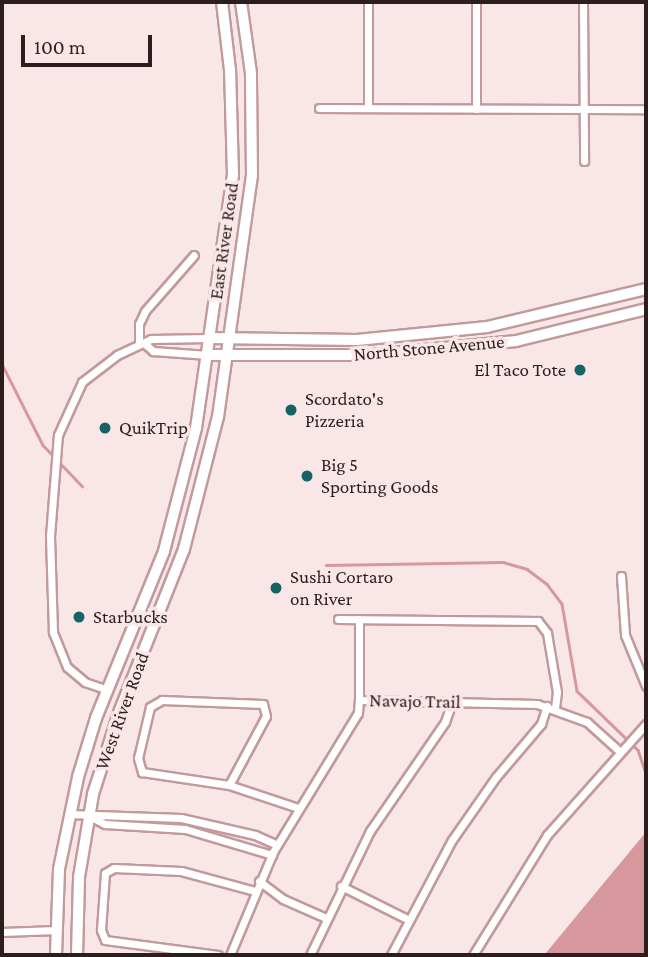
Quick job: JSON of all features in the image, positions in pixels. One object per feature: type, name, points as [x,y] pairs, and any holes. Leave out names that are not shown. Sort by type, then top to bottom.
[{"type":"main road","name":"East River Road","points":[[186,479],[208,355],[233,175],[230,70],[222,2]]},
{"type":"main road","name":"East River Road","points":[[206,476],[228,354],[252,176],[251,73],[241,2]]},
{"type":"main road","name":"North Stone Avenue","points":[[210,338],[357,340],[487,327],[646,289]]},
{"type":"main road","name":"North Stone Avenue","points":[[208,355],[373,355],[516,341],[646,309]]},
{"type":"main road","name":"West River Road","points":[[77,955],[77,891],[88,816],[111,735],[184,549],[206,476]]},
{"type":"main road","name":"West River Road","points":[[56,955],[56,930],[69,814],[108,690],[164,551],[186,479]]},
{"type":"street","points":[[368,2],[368,108]]},
{"type":"street","points":[[476,2],[476,109]]},
{"type":"street","points":[[583,2],[584,160]]},
{"type":"street","points":[[319,108],[646,109]]},
{"type":"street","points":[[142,344],[145,311],[194,255]]},
{"type":"street","points":[[108,690],[85,682],[67,667],[52,632],[52,472],[58,435],[82,382],[142,344],[158,338],[210,338]]},
{"type":"street","points":[[142,344],[153,351],[208,355]]},
{"type":"street","points":[[621,576],[625,635],[646,686]]},
{"type":"street","points":[[338,619],[538,621],[547,633],[557,692],[541,724],[496,777],[452,840],[407,919],[391,955]]},
{"type":"street","points":[[359,619],[359,700]]},
{"type":"street","points":[[229,785],[266,716],[263,704],[252,700],[156,702],[146,712],[138,766],[148,774],[229,785],[298,808]]},
{"type":"street","name":"Navajo Trail","points":[[230,955],[259,881],[277,845],[358,713],[359,700],[551,707],[587,722],[620,748]]},
{"type":"street","points":[[310,955],[341,886],[390,798],[445,722],[452,702]]},
{"type":"street","points":[[473,955],[531,856],[620,748],[646,724]]},
{"type":"street","points":[[69,814],[88,816],[107,812],[181,818],[256,835],[277,845]]},
{"type":"street","points":[[88,816],[105,824],[185,830],[272,855]]},
{"type":"street","points":[[218,955],[165,945],[110,942],[101,930],[105,873],[114,867],[181,871],[255,891]]},
{"type":"street","points":[[259,881],[284,899],[326,918]]},
{"type":"street","points":[[341,886],[407,919]]},
{"type":"street","points":[[2,932],[56,930]]},
{"type":"shaded area","points":[[646,832],[646,955],[545,955],[545,954]]},
{"type":"waterway","points":[[2,364],[43,445],[82,486]]},
{"type":"waterway","points":[[326,565],[503,562],[527,569],[547,584],[562,604],[577,691],[638,750],[646,773]]},
{"type":"place","name":"El Taco Tote","points":[[580,370]]},
{"type":"place","name":"Scordato's Pizzeria","points":[[291,410]]},
{"type":"place","name":"QuikTrip","points":[[105,428]]},
{"type":"place","name":"Big 5 Sporting Goods","points":[[307,476]]},
{"type":"place","name":"Sushi Cortaro on River","points":[[276,588]]},
{"type":"place","name":"Starbucks","points":[[79,617]]}]
